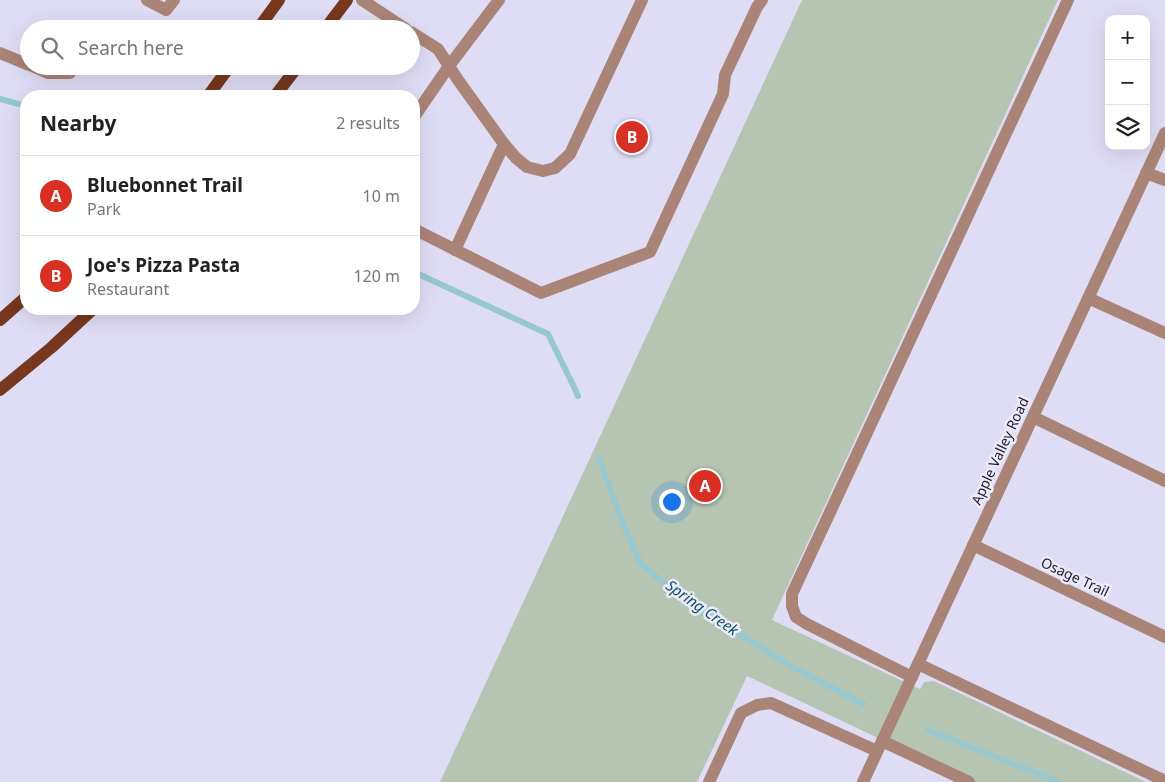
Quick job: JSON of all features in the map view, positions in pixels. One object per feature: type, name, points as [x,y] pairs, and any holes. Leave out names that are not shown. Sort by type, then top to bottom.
[{"type":"main road","points":[[265,20],[279,0]]},
{"type":"main road","points":[[332,20],[347,0]]},
{"type":"main road","points":[[212,90],[223,75]]},
{"type":"main road","points":[[280,90],[291,75]]},
{"type":"main road","points":[[0,320],[20,302]]},
{"type":"main road","points":[[0,390],[52,347],[87,315]]},
{"type":"street","points":[[147,0],[166,10],[174,0]]},
{"type":"street","points":[[362,0],[392,20]]},
{"type":"street","points":[[420,109],[449,66],[499,0]]},
{"type":"street","points":[[420,38],[438,49],[458,80],[516,158],[527,167],[543,171],[555,168],[570,154],[642,0]]},
{"type":"street","points":[[420,232],[541,293],[650,252],[723,94],[724,75],[762,0]]},
{"type":"street","points":[[912,677],[796,617],[792,606],[792,594],[1068,0]]},
{"type":"street","points":[[0,53],[20,62]]},
{"type":"street","name":"Apple Valley Road","points":[[863,782],[1165,133]]},
{"type":"street","points":[[454,250],[504,144]]},
{"type":"street","points":[[1146,173],[1165,180]]},
{"type":"street","points":[[1088,298],[1165,333]]},
{"type":"street","points":[[1033,417],[1165,481]]},
{"type":"street","name":"Osage Trail","points":[[973,545],[1165,637]]},
{"type":"street","points":[[918,664],[1165,782]]},
{"type":"street","points":[[709,782],[741,713],[756,705],[770,704],[969,782]]},
{"type":"green space","points":[[802,0],[1058,0],[772,620],[920,689],[924,682],[934,681],[1146,782],[971,782],[747,676],[697,782],[440,782]]},
{"type":"waterway","name":"Spring Creek","points":[[0,99],[20,104]]},
{"type":"waterway","name":"Spring Creek","points":[[420,275],[548,334],[578,396]]},
{"type":"waterway","name":"Spring Creek","points":[[599,458],[622,522],[641,564],[693,606],[794,668],[864,704]]},
{"type":"waterway","name":"Spring Creek","points":[[928,730],[1059,782]]},
{"type":"place","name":"Joe's Pizza Pasta","points":[[632,137]]},
{"type":"place","name":"Bluebonnet Trail","points":[[705,486]]}]
